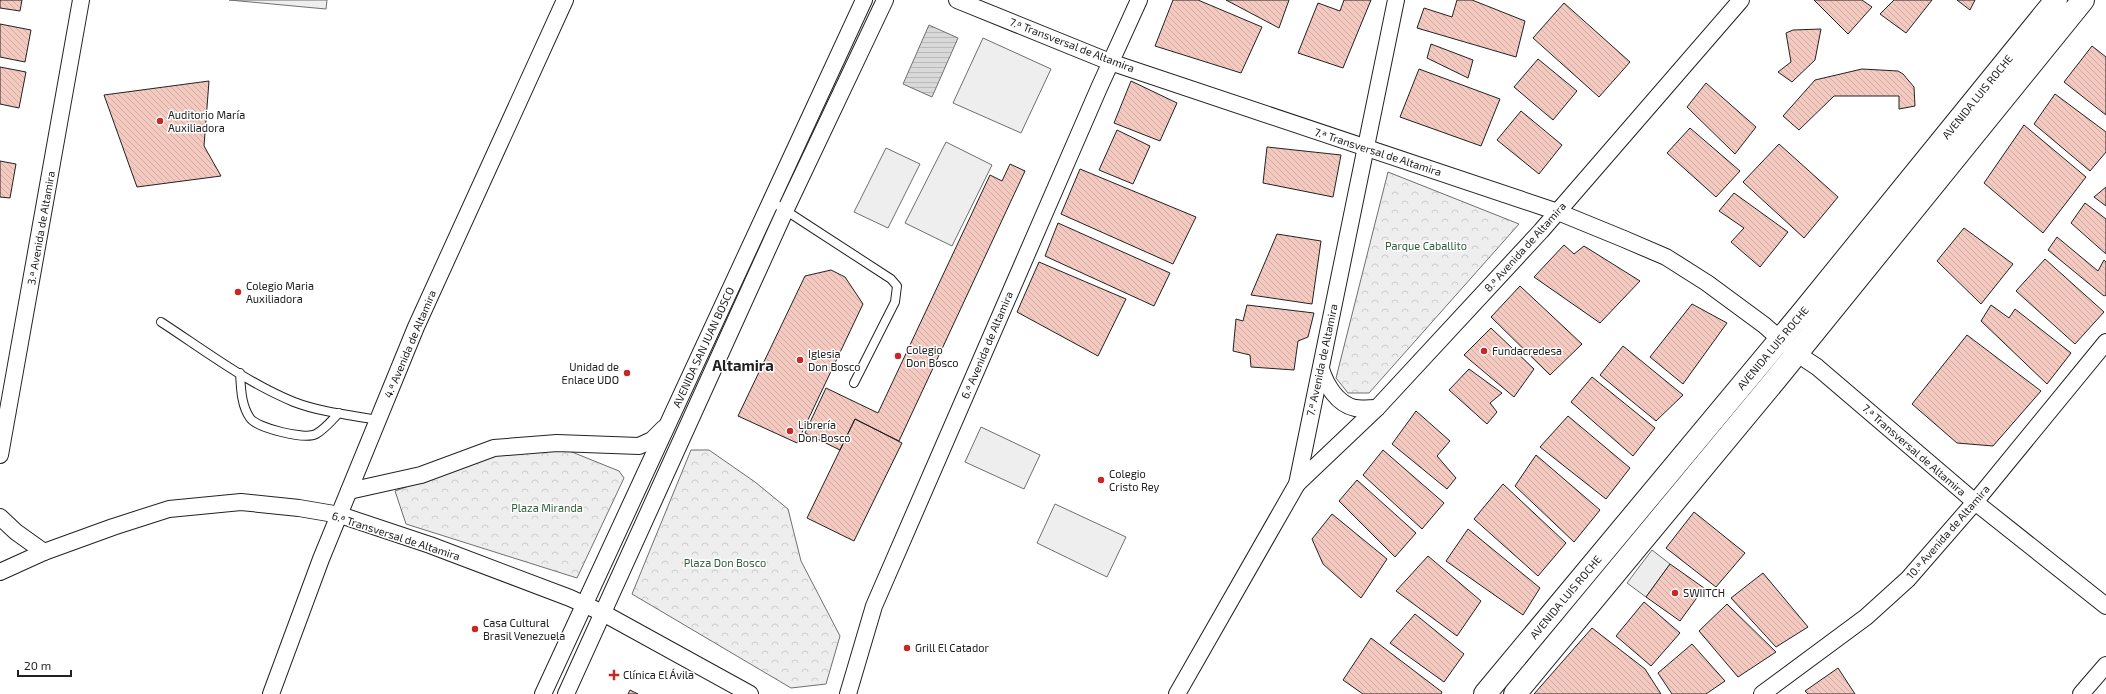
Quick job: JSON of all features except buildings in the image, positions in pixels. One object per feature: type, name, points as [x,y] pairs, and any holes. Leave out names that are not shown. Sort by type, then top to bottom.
[{"type":"main road","name":"AVENIDA LUIS ROCHE","points":[[1485,694],[1780,338],[2040,10],[2056,0]]},
{"type":"main road","name":"AVENIDA LUIS ROCHE","points":[[1515,694],[1796,353],[2083,0]]},
{"type":"street","name":"3.ª Avenida de Altamira","points":[[0,455],[81,0]]},
{"type":"street","name":"4.ª Avenida de Altamira","points":[[271,694],[349,491],[416,327],[565,0]]},
{"type":"street","name":"AVENIDA SAN JUAN BOSCO","points":[[543,694],[864,0]]},
{"type":"street","name":"AVENIDA SAN JUAN BOSCO","points":[[566,694],[786,209],[886,0]]},
{"type":"street","name":"7.ª Transversal de Altamira","points":[[957,0],[1110,62],[1558,212],[1666,257],[1707,283],[1780,338],[1796,353],[1817,367],[1975,502],[2106,606]]},
{"type":"street","name":"6.ª Avenida de Altamira","points":[[848,694],[874,606],[1110,62],[1139,0]]},
{"type":"street","name":"7.ª Avenida de Altamira","points":[[1177,694],[1297,484],[1396,0]]},
{"type":"street","name":"8.ª Avenida de Altamira","points":[[1297,484],[1377,408],[1558,212],[1741,0]]},
{"type":"street","name":"10.ª Avenida de Altamira","points":[[1762,694],[1866,617],[1908,579],[1975,502],[2106,342]]},
{"type":"street","points":[[1321,369],[1330,389],[1346,403],[1354,408],[1377,408]]},
{"type":"street","points":[[349,491],[421,475],[494,448],[557,443],[639,446],[652,440],[669,422]]},
{"type":"street","name":"6.ª Transversal de Altamira","points":[[0,572],[44,552],[169,509],[241,502],[299,508],[340,515],[430,545],[584,604],[750,694]]},
{"type":"street","points":[[0,516],[16,532],[44,552]]},
{"type":"street","points":[[2082,694],[2106,665]]},
{"type":"lane","points":[[771,201],[786,209],[813,230],[891,279],[897,286],[894,302],[854,383]]},
{"type":"lane","points":[[161,322],[269,391],[296,402],[339,413],[378,420]]},
{"type":"lane","points":[[240,373],[243,404],[250,419],[268,429],[294,434],[315,435],[326,427],[339,413]]},
{"type":"green space","points":[[229,0],[327,0],[326,9]]},
{"type":"green space","points":[[983,38],[1051,69],[1021,133],[953,103]]},
{"type":"green space","points":[[946,142],[992,165],[952,246],[905,223]]},
{"type":"green space","points":[[886,148],[920,164],[888,228],[854,212]]},
{"type":"green space","name":"Parque Caballito","points":[[1388,172],[1519,224],[1369,393],[1348,393],[1336,378]]},
{"type":"green space","points":[[981,427],[1040,455],[1024,489],[965,462]]},
{"type":"green space","name":"Plaza Miranda","points":[[567,450],[619,471],[624,478],[577,578],[406,524],[395,491],[498,454]]},
{"type":"green space","name":"Plaza Don Bosco","points":[[691,450],[709,450],[755,482],[788,509],[801,561],[840,636],[826,684],[791,688],[632,594]]},
{"type":"green space","points":[[1055,504],[1126,537],[1107,577],[1037,543]]},
{"type":"shaded area","points":[[929,25],[958,38],[932,97],[903,84]]},
{"type":"shaded area","points":[[1652,550],[1670,564],[1646,597],[1627,583]]},
{"type":"place","name":"Auditorio María Auxiliadora","points":[[160,121]]},
{"type":"place","name":"Colegio Maria Auxiliadora","points":[[238,292]]},
{"type":"place","name":"Fundacredesa","points":[[1484,351]]},
{"type":"place","name":"Colegio Don Bosco","points":[[898,356]]},
{"type":"place","name":"Iglesia Don Bosco","points":[[800,360]]},
{"type":"place","name":"Unidad de Enlace UDO","points":[[627,373]]},
{"type":"place","name":"Librería Don Bosco","points":[[790,431]]},
{"type":"place","name":"Colegio Cristo Rey","points":[[1101,480]]},
{"type":"place","name":"SWIITCH","points":[[1675,593]]},
{"type":"place","name":"Casa Cultural Brasil Venezuela","points":[[475,629]]},
{"type":"place","name":"Grill El Catador","points":[[907,648]]},
{"type":"place","name":"Clínica El Ávila","points":[[614,675]]},
{"type":"district","name":"Altamira","points":[[743,366]]}]
